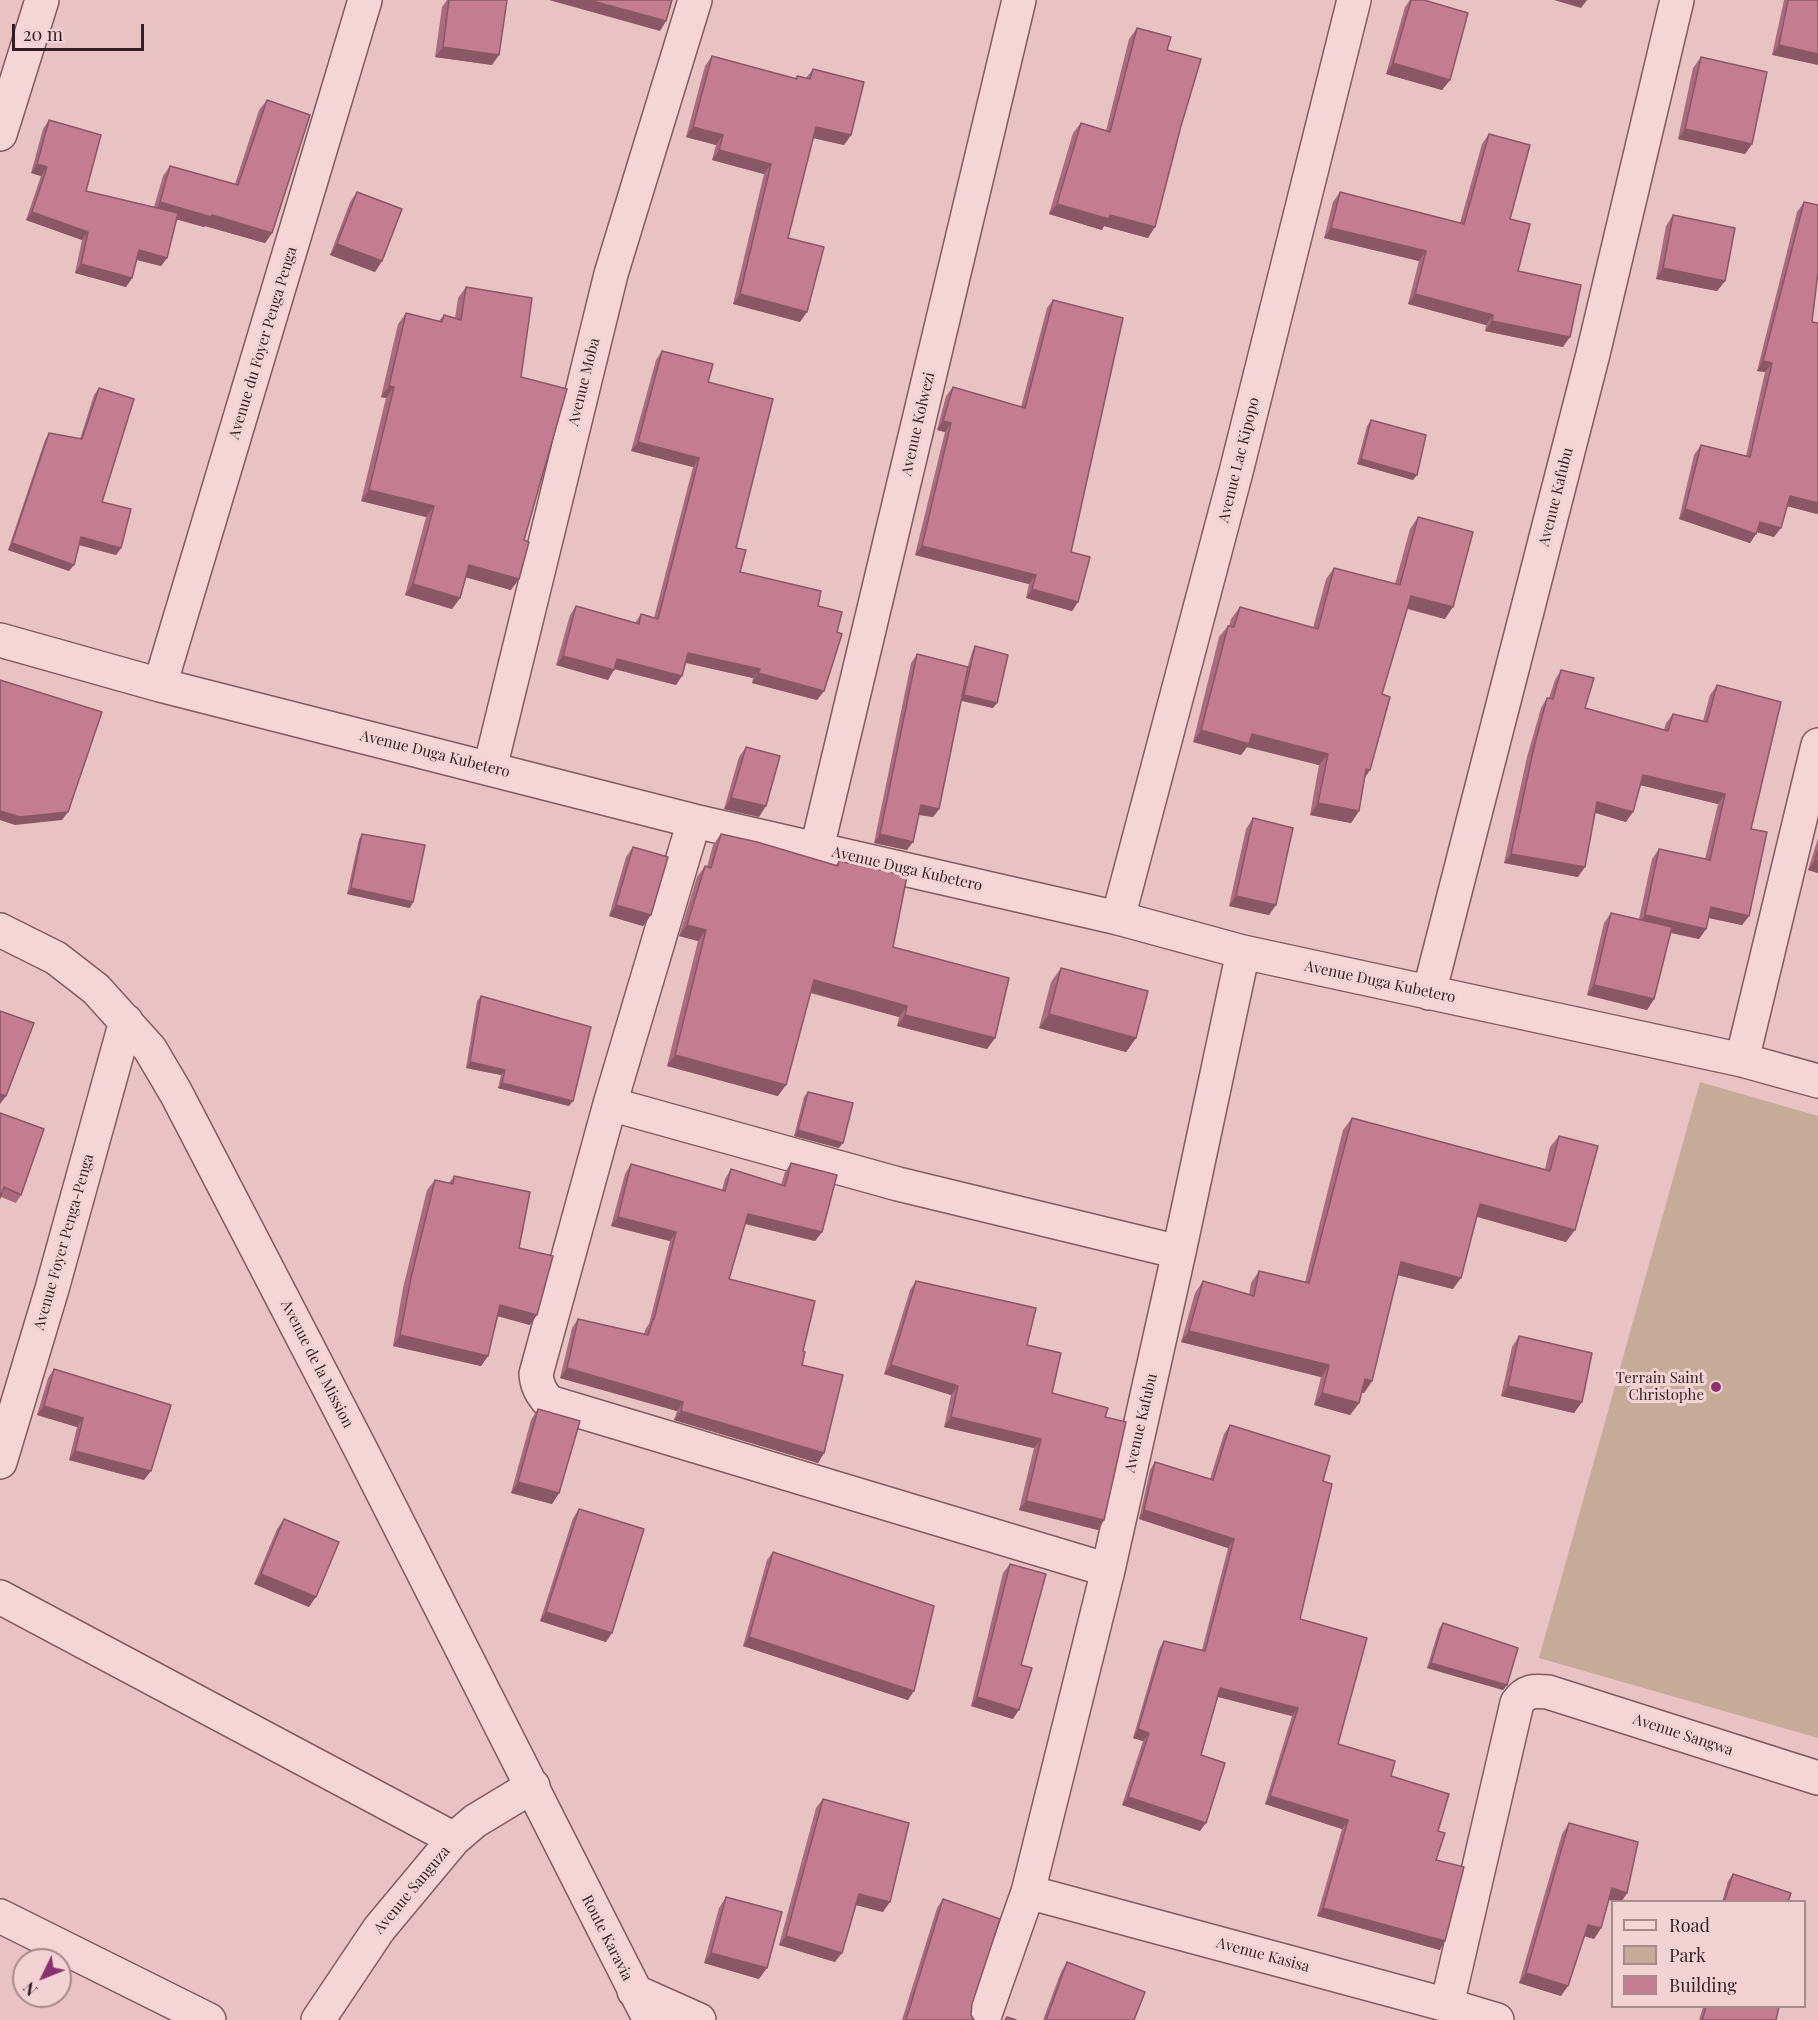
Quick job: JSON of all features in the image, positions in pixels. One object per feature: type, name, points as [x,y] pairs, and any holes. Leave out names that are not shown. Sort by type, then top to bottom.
[{"type":"street","points":[[0,134],[42,0]]},
{"type":"street","name":"Avenue du Foyer Penga Penga","points":[[160,685],[365,0]]},
{"type":"street","name":"Avenue Moba","points":[[490,768],[611,274],[695,0]]},
{"type":"street","name":"Avenue Kolwezi","points":[[818,848],[1019,0]]},
{"type":"street","name":"Avenue Lac Kipopo","points":[[1118,918],[1236,472],[1353,0]]},
{"type":"street","name":"Avenue Kafubu","points":[[1429,993],[1593,354],[1677,0]]},
{"type":"street","name":"Avenue Duga Kubetero","points":[[0,640],[160,685],[694,821],[1118,918],[1243,952],[1742,1060],[1818,1081]]},
{"type":"street","points":[[1742,1060],[1818,745]]},
{"type":"street","points":[[694,821],[610,1104],[536,1374],[541,1393],[549,1402],[1108,1570]]},
{"type":"street","name":"Avenue de la Mission","points":[[0,930],[56,958],[96,989],[150,1049],[176,1093],[566,1856]]},
{"type":"street","name":"Avenue Kafubu","points":[[983,2020],[1028,1892],[1108,1570],[1243,952]]},
{"type":"street","name":"Avenue Foyer Penga-Penga","points":[[0,1462],[52,1289],[126,1021]]},
{"type":"street","points":[[610,1104],[898,1184],[1179,1252]]},
{"type":"street","points":[[0,1597],[454,1839]]},
{"type":"street","name":"Avenue Sangwa","points":[[1447,2005],[1517,1703],[1521,1697],[1532,1690],[1548,1692],[1818,1778]]},
{"type":"street","name":"Avenue Sanguza","points":[[318,2020],[350,1969],[379,1929],[454,1839],[475,1821],[532,1786]]},
{"type":"street","name":"Route Karavia","points":[[566,1856],[650,2020]]},
{"type":"street","name":"Avenue Kasisa","points":[[1028,1892],[1497,2020]]},
{"type":"street","points":[[0,1916],[209,2020]]},
{"type":"street","points":[[634,1991],[699,2020]]},
{"type":"green space","name":"Terrain Saint Christophe","points":[[1700,1082],[1818,1116],[1818,1738],[1539,1658]]},
{"type":"building","points":[[449,0],[507,0],[499,55],[443,47]]},
{"type":"building","points":[[589,0],[672,0],[666,21]]},
{"type":"building","points":[[1411,0],[1424,0],[1468,13],[1450,80],[1393,63]]},
{"type":"building","points":[[1788,0],[1818,0],[1818,54],[1779,45]]},
{"type":"building","points":[[1137,28],[1171,37],[1167,50],[1201,59],[1155,227],[1110,215],[1109,219],[1057,204],[1081,123],[1110,132]]},
{"type":"building","points":[[712,56],[797,79],[797,76],[810,79],[813,69],[864,82],[851,135],[816,127],[788,238],[824,247],[807,312],[740,294],[771,164],[719,150],[723,135],[693,127]]},
{"type":"building","points":[[1701,57],[1767,72],[1752,144],[1685,129]]},
{"type":"building","points":[[267,100],[310,115],[272,233],[160,202],[170,166],[238,185]]},
{"type":"building","points":[[49,120],[101,135],[86,191],[178,213],[167,258],[139,250],[132,278],[81,264],[88,232],[32,212],[47,167],[37,164]]},
{"type":"building","points":[[1489,134],[1530,145],[1510,219],[1530,224],[1518,271],[1581,285],[1570,337],[1492,321],[1493,315],[1415,294],[1426,251],[1331,228],[1340,192],[1464,224]]},
{"type":"building","points":[[357,192],[402,209],[382,261],[337,244]]},
{"type":"building","points":[[1804,202],[1818,205],[1818,272],[1812,322],[1818,323],[1818,503],[1790,496],[1781,528],[1760,522],[1756,534],[1685,509],[1701,445],[1750,457],[1772,363],[1763,361]]},
{"type":"building","points":[[1673,215],[1735,228],[1725,281],[1663,268]]},
{"type":"building","points":[[466,287],[532,298],[521,377],[567,389],[524,540],[529,542],[519,579],[469,565],[460,598],[413,584],[434,506],[369,490],[394,387],[389,386],[406,313],[442,322],[444,315],[461,320]]},
{"type":"building","points":[[1053,300],[1123,318],[1071,552],[1090,557],[1078,602],[1032,589],[1036,575],[922,546],[951,423],[943,421],[953,387],[1025,408]]},
{"type":"building","points":[[662,351],[713,364],[708,382],[773,399],[736,548],[746,550],[740,572],[821,591],[818,606],[842,612],[837,632],[842,634],[824,691],[758,673],[760,669],[688,653],[682,676],[617,659],[614,670],[563,656],[576,606],[639,624],[641,614],[658,619],[699,458],[638,442]]},
{"type":"building","points":[[99,388],[134,399],[102,502],[131,509],[121,548],[81,537],[74,565],[12,543],[49,433],[82,439]]},
{"type":"building","points":[[1371,420],[1426,435],[1417,475],[1361,459]]},
{"type":"building","points":[[1418,517],[1473,532],[1453,607],[1411,596],[1382,694],[1390,697],[1370,770],[1366,769],[1359,811],[1318,803],[1328,754],[1252,734],[1249,744],[1201,730],[1228,626],[1234,627],[1240,607],[1318,629],[1334,568],[1400,585]]},
{"type":"building","points":[[975,646],[1008,655],[997,703],[964,695]]},
{"type":"building","points":[[917,654],[968,667],[939,809],[921,805],[913,842],[880,834]]},
{"type":"building","points":[[1561,670],[1594,678],[1585,708],[1668,731],[1673,714],[1707,722],[1717,685],[1781,702],[1751,829],[1767,832],[1749,916],[1711,907],[1706,929],[1645,915],[1659,849],[1710,860],[1725,794],[1643,775],[1633,812],[1597,802],[1585,867],[1511,854],[1547,698],[1553,699]]},
{"type":"building","points":[[0,680],[102,712],[68,812],[20,817],[0,811]]},
{"type":"building","points":[[746,747],[780,756],[766,806],[731,798]]},
{"type":"building","points":[[1253,818],[1293,828],[1276,905],[1236,896]]},
{"type":"building","points":[[362,834],[425,845],[413,902],[351,888]]},
{"type":"building","points":[[721,834],[838,866],[839,861],[907,876],[893,947],[1009,978],[995,1038],[905,1015],[907,1006],[814,980],[786,1085],[675,1055],[706,930],[687,925],[705,866],[711,868]]},
{"type":"building","points":[[633,847],[668,857],[651,915],[616,905]]},
{"type":"building","points":[[1611,913],[1672,927],[1654,999],[1594,985]]},
{"type":"building","points":[[1061,968],[1148,991],[1136,1038],[1049,1014]]},
{"type":"building","points":[[481,996],[591,1027],[573,1101],[502,1083],[505,1070],[470,1062]]},
{"type":"building","points":[[0,1011],[34,1023],[6,1096],[0,1094]]},
{"type":"building","points":[[808,1092],[853,1103],[843,1143],[798,1130]]},
{"type":"building","points":[[0,1113],[44,1129],[21,1195],[4,1187],[0,1198]]},
{"type":"building","points":[[1352,1118],[1550,1171],[1559,1136],[1598,1146],[1575,1230],[1480,1204],[1461,1278],[1401,1262],[1372,1381],[1365,1379],[1359,1403],[1322,1393],[1329,1365],[1189,1331],[1203,1281],[1254,1296],[1259,1271],[1309,1283]]},
{"type":"building","points":[[791,1163],[837,1175],[822,1232],[748,1214],[729,1279],[815,1301],[803,1351],[805,1352],[802,1365],[843,1375],[824,1453],[681,1411],[683,1402],[567,1368],[578,1319],[648,1335],[654,1319],[676,1232],[618,1217],[631,1164],[725,1191],[731,1169],[785,1186]]},
{"type":"building","points":[[454,1176],[530,1192],[519,1248],[553,1256],[537,1315],[500,1305],[488,1356],[400,1335],[411,1278],[435,1180],[453,1184]]},
{"type":"building","points":[[916,1281],[1036,1308],[1027,1345],[1061,1353],[1052,1393],[1108,1408],[1105,1417],[1126,1422],[1104,1520],[1026,1501],[1041,1439],[951,1417],[958,1386],[891,1365]]},
{"type":"building","points":[[1519,1336],[1592,1353],[1582,1402],[1508,1386]]},
{"type":"building","points":[[54,1369],[171,1405],[151,1471],[75,1451],[83,1418],[44,1406]]},
{"type":"building","points":[[538,1409],[580,1421],[559,1493],[518,1482]]},
{"type":"building","points":[[1230,1425],[1330,1456],[1323,1481],[1332,1484],[1300,1619],[1367,1638],[1338,1744],[1395,1761],[1391,1776],[1449,1794],[1438,1831],[1445,1833],[1436,1860],[1464,1867],[1445,1941],[1323,1908],[1348,1820],[1270,1796],[1298,1708],[1220,1688],[1201,1755],[1225,1763],[1206,1823],[1128,1797],[1149,1733],[1138,1729],[1164,1641],[1205,1651],[1234,1539],[1144,1510],[1155,1462],[1213,1480]]},
{"type":"building","points":[[579,1509],[644,1529],[612,1633],[546,1612]]},
{"type":"building","points":[[284,1519],[339,1542],[316,1597],[261,1574]]},
{"type":"building","points":[[773,1552],[934,1606],[914,1691],[749,1637]]},
{"type":"building","points":[[1010,1564],[1046,1574],[1021,1665],[1032,1668],[1019,1710],[977,1697]]},
{"type":"building","points":[[1443,1623],[1518,1648],[1507,1685],[1431,1663]]},
{"type":"building","points":[[823,1799],[909,1823],[890,1902],[859,1894],[842,1953],[786,1936]]},
{"type":"building","points":[[1569,1823],[1638,1842],[1627,1893],[1612,1888],[1601,1928],[1588,1925],[1568,1986],[1526,1973]]},
{"type":"building","points":[[1733,1874],[1791,1893],[1789,1900],[1725,1900]]},
{"type":"building","points":[[726,1897],[782,1912],[767,1968],[711,1953]]},
{"type":"building","points":[[943,1899],[1000,1919],[972,2004],[971,2015],[974,2020],[906,2020]]},
{"type":"building","points":[[1067,1962],[1145,1992],[1134,2020],[1046,2020]]},
{"type":"building","points":[[1706,2008],[1779,2008],[1776,2020],[1702,2020]]},
{"type":"place","name":"Terrain Saint Christophe","points":[[1716,1387]]}]
